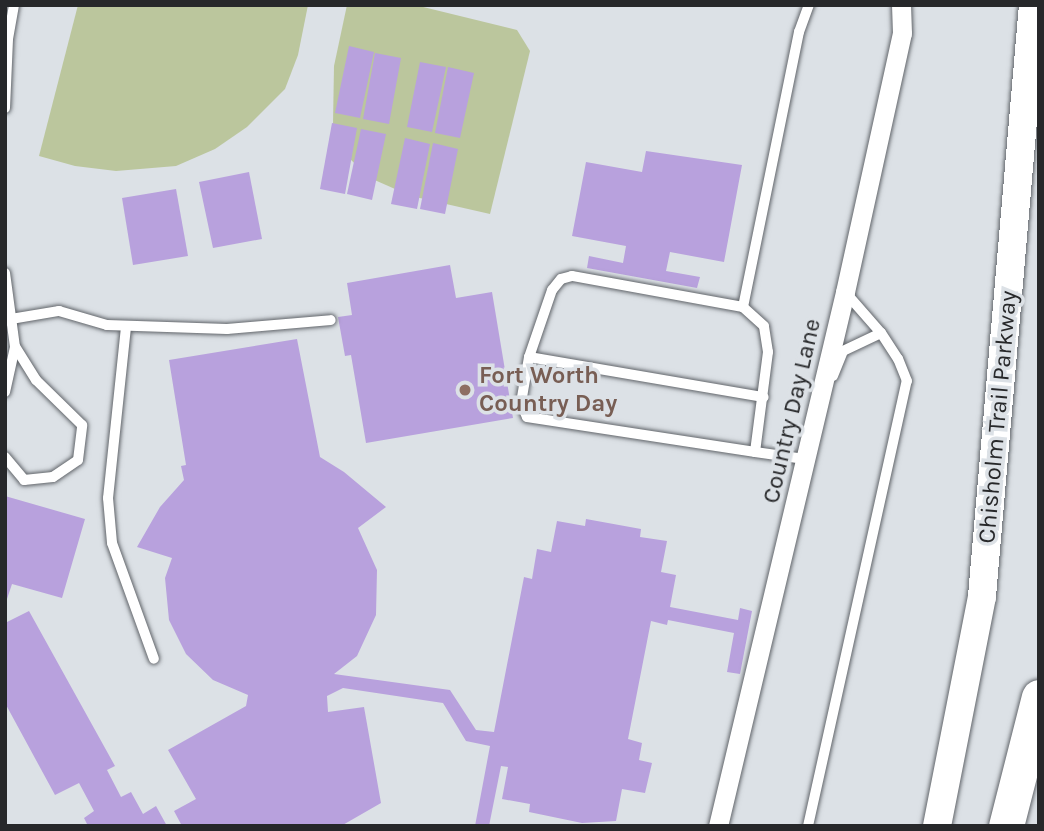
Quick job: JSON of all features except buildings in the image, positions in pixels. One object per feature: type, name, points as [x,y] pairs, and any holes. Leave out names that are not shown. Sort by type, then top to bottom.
[{"type":"highway","points":[[1007,824],[1039,697]]},
{"type":"main road","name":"Chisholm Trail Parkway","points":[[937,826],[982,596],[1033,5]]},
{"type":"street","name":"Country Day Lane","points":[[718,826],[845,292],[902,33],[901,5]]},
{"type":"lane","points":[[5,108],[8,39],[14,5]]},
{"type":"lane","points":[[743,307],[799,32],[809,5]]},
{"type":"lane","points":[[5,272],[9,320],[15,347],[37,380],[82,425],[78,460],[53,477],[24,480],[5,457]]},
{"type":"lane","points":[[755,452],[768,352],[764,326],[743,307],[572,276],[561,279],[552,290],[529,357],[521,403],[527,417],[755,452],[805,459]]},
{"type":"lane","points":[[808,826],[906,381],[898,359],[881,333],[845,292]]},
{"type":"lane","points":[[9,320],[59,311],[107,325],[126,327],[227,329],[331,320]]},
{"type":"lane","points":[[126,327],[108,498],[112,543],[154,659]]},
{"type":"lane","points":[[820,398],[825,394],[843,352],[881,333]]},
{"type":"lane","points":[[5,392],[15,347]]},
{"type":"lane","points":[[529,357],[764,397]]},
{"type":"green space","points":[[78,5],[308,5],[298,55],[285,89],[247,127],[215,149],[176,166],[116,171],[75,166],[39,156]]},
{"type":"green space","points":[[347,5],[415,5],[517,30],[530,51],[490,214],[411,196],[370,178],[349,158],[333,124],[334,66]]},
{"type":"place","name":"Fort Worth Country Day","points":[[465,390]]}]
